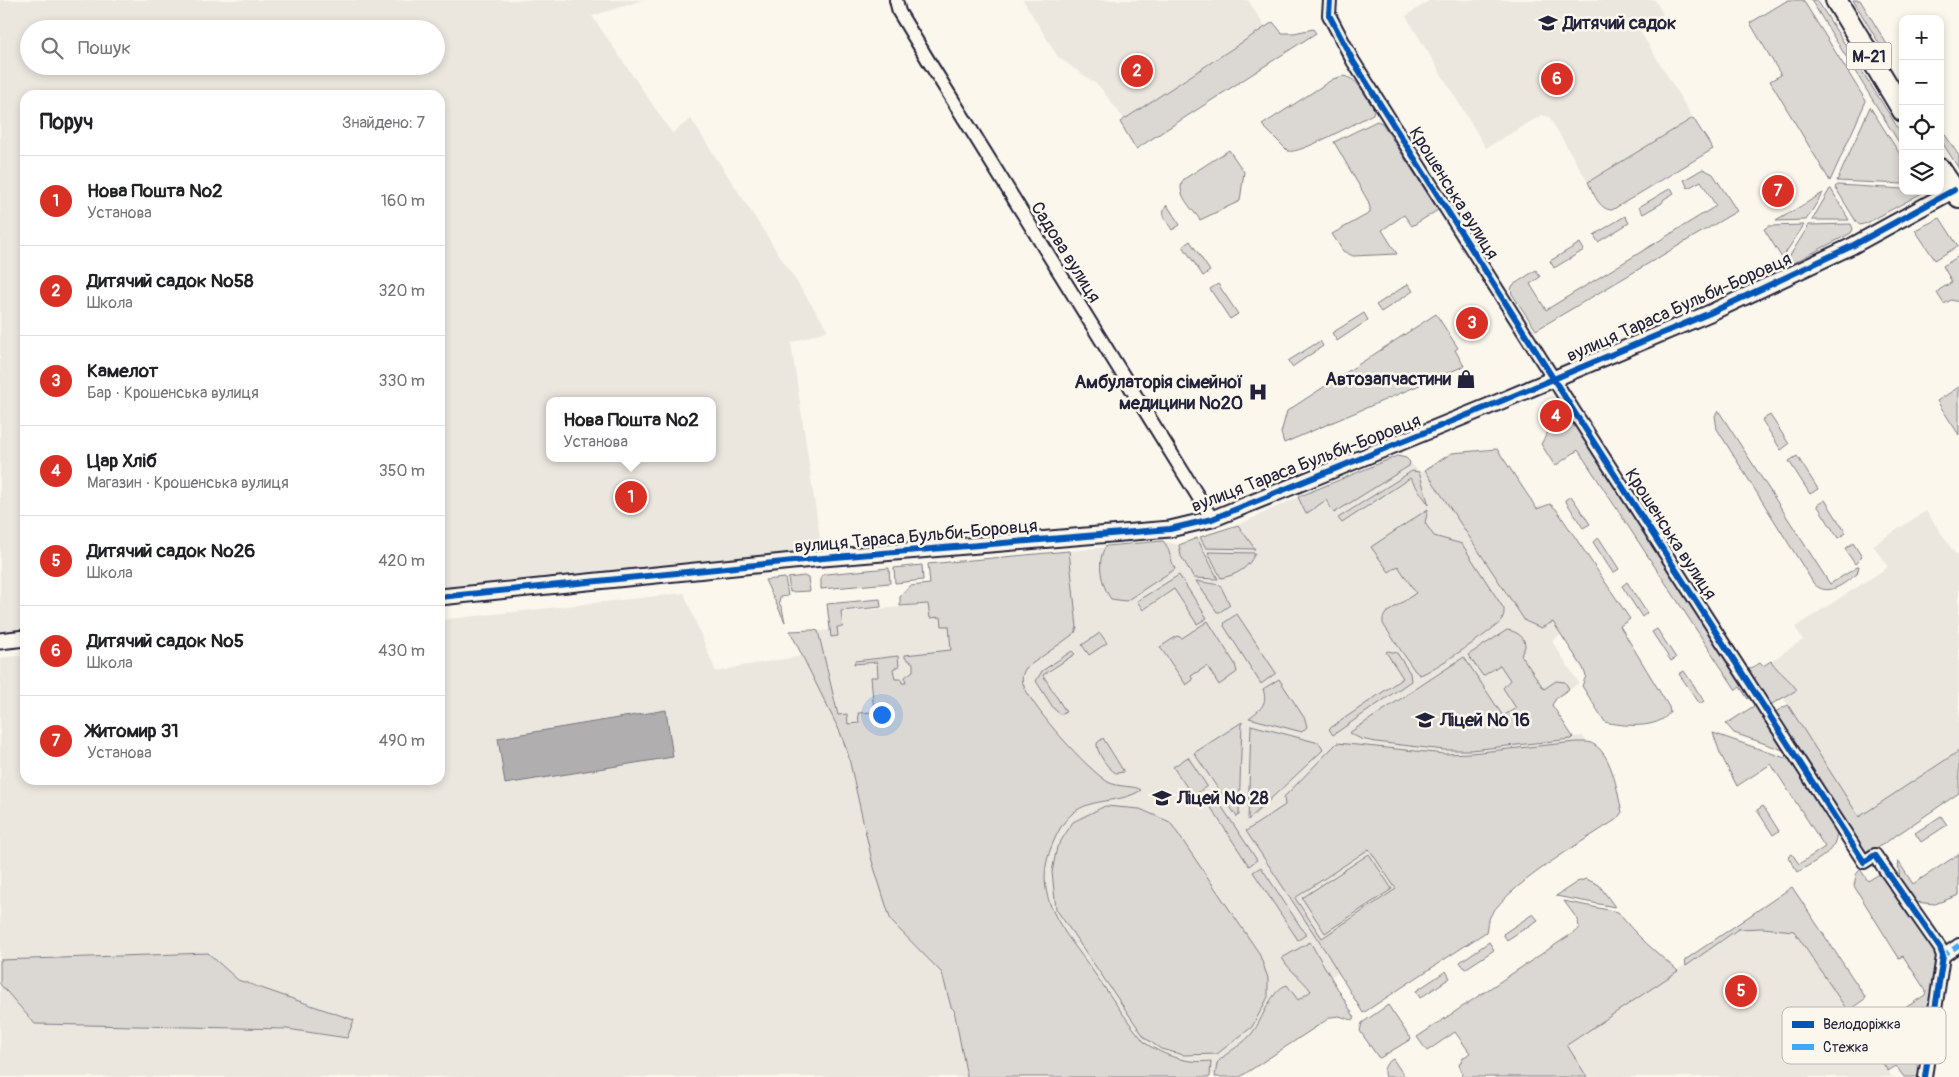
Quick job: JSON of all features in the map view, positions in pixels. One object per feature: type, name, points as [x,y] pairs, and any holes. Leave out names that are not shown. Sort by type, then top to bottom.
[{"type":"highway","name":"М-21","points":[[1836,0],[1899,105]]},
{"type":"highway","points":[[1944,174],[1956,194]]},
{"type":"street","name":"Садова вулиця","points":[[896,0],[899,12],[931,65],[1212,519]]},
{"type":"street","name":"Крошенська вулиця","points":[[1330,0],[1329,15],[1353,61],[1851,842],[1864,862],[1875,855],[1940,948],[1943,956]]},
{"type":"street","name":"вулиця Тараса Бульби-Боровця","points":[[445,596],[823,558],[1170,529],[1212,519],[1710,313],[1852,246],[1956,194]]},
{"type":"street","points":[[0,641],[20,639]]},
{"type":"street","points":[[1935,1007],[1943,956],[1959,946]]},
{"type":"street","points":[[1924,1077],[1926,1064]]},
{"type":"shaded area","points":[[0,0],[643,0],[592,16],[672,133],[691,119],[828,330],[791,343],[823,558],[445,596],[445,90],[20,90],[20,639],[0,641]]},
{"type":"shaded area","points":[[1023,0],[1248,0],[1265,27],[1124,119],[1099,86],[1058,57]]},
{"type":"shaded area","points":[[1430,0],[1655,0],[1663,14],[1640,31],[1693,118],[1588,182],[1549,117],[1542,115],[1486,148],[1406,16]]},
{"type":"shaded area","points":[[1788,0],[1803,0],[1866,101],[1830,181],[1770,81],[1781,75],[1750,23]]},
{"type":"shaded area","points":[[1811,0],[1817,0],[1899,130],[1899,143]]},
{"type":"shaded area","points":[[1853,0],[1860,0],[1888,46],[1883,50]]},
{"type":"shaded area","points":[[1273,22],[1282,33],[1294,33],[1313,29],[1316,33],[1136,149],[1120,122]]},
{"type":"shaded area","points":[[1343,76],[1349,77],[1362,89],[1374,109],[1373,114],[1316,143],[1294,151],[1288,151],[1262,125],[1333,79]]},
{"type":"shaded area","points":[[1870,107],[1899,153],[1899,184],[1837,181]]},
{"type":"shaded area","points":[[1693,118],[1713,149],[1612,210],[1600,204],[1588,182]]},
{"type":"shaded area","points":[[1377,121],[1382,123],[1438,210],[1412,226],[1404,215],[1382,230],[1397,254],[1353,256],[1343,251],[1332,234],[1370,213],[1370,208],[1368,201],[1334,142]]},
{"type":"shaded area","points":[[1944,133],[1959,156],[1959,169],[1944,145]]},
{"type":"shaded area","points":[[1229,150],[1244,172],[1240,201],[1200,220],[1185,200],[1181,184],[1184,179]]},
{"type":"shaded area","points":[[1703,169],[1713,174],[1737,211],[1536,330],[1512,294],[1511,289],[1513,285],[1536,270],[1540,277],[1530,284],[1546,310],[1716,206],[1701,181],[1688,188],[1684,180]]},
{"type":"shaded area","points":[[1838,185],[1899,189],[1899,195],[1918,195],[1860,225],[1835,187]]},
{"type":"shaded area","points":[[1671,188],[1674,193],[1664,199],[1662,203],[1643,214],[1639,207]]},
{"type":"shaded area","points":[[1830,189],[1849,220],[1812,220]]},
{"type":"shaded area","points":[[1823,193],[1806,220],[1776,221]]},
{"type":"shaded area","points":[[1167,205],[1180,225],[1172,230],[1164,214]]},
{"type":"shaded area","points":[[1625,216],[1629,223],[1598,242],[1594,235]]},
{"type":"shaded area","points":[[1940,218],[1958,246],[1935,260],[1915,230]]},
{"type":"shaded area","points":[[1851,224],[1853,229],[1851,233],[1791,264],[1786,262],[1809,225]]},
{"type":"shaded area","points":[[1804,225],[1782,258],[1764,229],[1769,226]]},
{"type":"shaded area","points":[[1190,241],[1210,271],[1203,276],[1183,246]]},
{"type":"shaded area","points":[[1580,243],[1584,250],[1554,268],[1550,261]]},
{"type":"shaded area","points":[[1959,256],[1959,302],[1951,300],[1944,304],[1937,293],[1952,282],[1943,266]]},
{"type":"shaded area","points":[[1218,284],[1238,314],[1230,319],[1210,289]]},
{"type":"shaded area","points":[[1408,284],[1413,291],[1381,312],[1376,305]]},
{"type":"shaded area","points":[[1364,313],[1368,320],[1337,341],[1332,333]]},
{"type":"shaded area","points":[[1436,314],[1458,348],[1455,350],[1464,366],[1284,443],[1281,433],[1287,411]]},
{"type":"shaded area","points":[[1320,341],[1323,346],[1292,367],[1288,361]]},
{"type":"shaded area","points":[[1959,387],[1959,435],[1937,401]]},
{"type":"shaded area","points":[[1718,410],[1830,584],[1859,566],[1857,574],[1836,588],[1825,590],[1814,584],[1717,429],[1715,416]]},
{"type":"shaded area","points":[[1770,415],[1789,444],[1781,450],[1762,420]]},
{"type":"shaded area","points":[[1570,416],[1752,696],[1748,699],[1740,687],[1736,690],[1578,450],[1555,466],[1541,444],[1551,427]]},
{"type":"shaded area","points":[[1497,449],[1537,509],[1550,504],[1556,509],[1630,619],[1620,626],[1669,707],[1670,712],[1665,718],[1657,722],[1640,725],[1621,725],[1605,722],[1582,686],[1586,676],[1583,668],[1553,622],[1541,628],[1525,621],[1425,470],[1452,453]]},
{"type":"shaded area","points":[[1397,456],[1406,458],[1410,462],[1409,466],[1334,513],[1326,500],[1306,514],[1298,497]]},
{"type":"shaded area","points":[[1402,456],[1420,472],[1425,470],[1563,633],[1552,641],[1579,683],[1558,698],[1552,705],[1573,737],[1583,736],[1606,778],[1401,942],[1328,978],[1239,1077],[1170,1070],[860,810],[891,921],[942,973],[957,1025],[967,1077],[0,1077],[0,984],[35,1024],[287,1029],[347,1038],[354,1020],[238,980],[208,953],[0,960],[0,658],[20,656],[20,785],[445,785],[445,619],[684,593],[716,672],[802,656],[792,635],[844,628],[843,612],[948,603],[1069,551],[1163,541],[1179,545],[1238,525],[1389,458]]},
{"type":"shaded area","points":[[1797,456],[1818,489],[1810,494],[1789,461]]},
{"type":"shaded area","points":[[1412,471],[1419,472],[1429,505],[1410,478],[1342,523],[1338,518]]},
{"type":"shaded area","points":[[1571,496],[1590,524],[1583,528],[1565,500]]},
{"type":"shaded area","points":[[1825,500],[1846,533],[1838,538],[1817,505]]},
{"type":"shaded area","points":[[1428,509],[1425,523],[1434,536],[1462,544],[1504,609],[1504,616],[1497,625],[1476,641],[1420,675],[1415,671],[1383,624],[1383,618],[1386,613],[1416,593],[1398,566],[1389,572],[1371,547]]},
{"type":"shaded area","points":[[1926,511],[1959,559],[1959,751],[1859,817],[1763,666],[1803,640],[1795,627],[1888,567],[1873,545]]},
{"type":"shaded area","points":[[1238,525],[1255,549],[1206,548],[1200,537]]},
{"type":"shaded area","points":[[1197,538],[1218,579],[1194,578],[1181,556],[1179,545]]},
{"type":"shaded area","points":[[1599,538],[1619,569],[1613,573],[1593,542]]},
{"type":"shaded area","points":[[1163,541],[1175,569],[1126,601],[1111,599],[1102,580],[1101,572],[1101,558],[1106,546]]},
{"type":"shaded area","points":[[1853,543],[1862,557],[1855,564],[1845,549]]},
{"type":"shaded area","points":[[1069,551],[1077,627],[1075,633],[1026,668],[1022,677],[1023,684],[1049,723],[1074,752],[1098,775],[1112,784],[1135,787],[1141,790],[1125,797],[1098,802],[1081,808],[1066,820],[1053,843],[1046,866],[1045,883],[1048,899],[1054,914],[1063,928],[1145,1043],[1160,1052],[1176,1058],[1202,1062],[1211,1061],[1210,1077],[967,1077],[954,1010],[951,1007],[942,973],[891,921],[872,861],[848,754],[840,732],[790,631],[818,631],[838,715],[847,714],[848,724],[859,723],[858,713],[874,712],[871,677],[878,677],[877,662],[854,664],[855,661],[898,656],[899,666],[893,669],[895,679],[901,679],[902,683],[906,683],[905,677],[913,671],[913,663],[905,658],[905,655],[951,650],[949,626],[942,626],[941,617],[930,618],[928,604],[900,606],[900,597],[910,586],[930,584],[928,564]]},
{"type":"shaded area","points":[[1208,552],[1255,553],[1242,570],[1221,578]]},
{"type":"shaded area","points":[[922,565],[923,580],[895,583],[894,568]]},
{"type":"shaded area","points":[[889,568],[890,583],[821,589],[821,576],[826,574]]},
{"type":"shaded area","points":[[1179,575],[1207,618],[1197,624],[1174,589],[1143,610],[1137,601]]},
{"type":"shaded area","points":[[804,576],[808,578],[810,591],[790,592],[788,578]]},
{"type":"shaded area","points":[[785,578],[788,596],[780,597],[779,603],[785,622],[765,580]]},
{"type":"shaded area","points":[[1196,581],[1220,585],[1230,605],[1217,612]]},
{"type":"shaded area","points":[[1627,582],[1647,613],[1642,617],[1622,586]]},
{"type":"shaded area","points":[[880,599],[881,607],[841,611],[843,627],[837,627],[838,636],[831,637],[827,604]]},
{"type":"shaded area","points":[[1237,614],[1276,673],[1261,684],[1224,626],[1225,622]]},
{"type":"shaded area","points":[[1208,621],[1235,664],[1237,672],[1219,685],[1207,666],[1191,676],[1193,680],[1186,685],[1160,647],[1177,636],[1182,638]]},
{"type":"shaded area","points":[[1657,629],[1676,658],[1671,661],[1652,632]]},
{"type":"shaded area","points":[[1507,630],[1517,633],[1524,640],[1525,647],[1521,655],[1544,689],[1556,681],[1565,682],[1569,689],[1557,697],[1552,705],[1573,737],[1571,739],[1471,750],[1444,750],[1376,742],[1361,739],[1349,733],[1464,657],[1503,716],[1516,708],[1503,688],[1510,680],[1500,665],[1483,676],[1468,655]]},
{"type":"shaded area","points":[[1100,633],[1107,643],[1089,655],[1082,645]]},
{"type":"shaded area","points":[[1072,651],[1075,654],[1043,675],[1066,712],[1060,714],[1054,709],[1036,681],[1042,671]]},
{"type":"shaded area","points":[[1386,652],[1397,653],[1410,673],[1411,681],[1333,735],[1329,729],[1403,678]]},
{"type":"shaded area","points":[[1771,661],[1797,690],[1770,705],[1748,670],[1760,663],[1763,666]]},
{"type":"shaded area","points":[[1684,671],[1704,701],[1700,704],[1679,674]]},
{"type":"shaded area","points":[[1279,679],[1305,719],[1307,727],[1302,732],[1249,718],[1257,712],[1264,702],[1263,689]]},
{"type":"shaded area","points":[[1757,704],[1786,751],[1734,733],[1726,724]]},
{"type":"shaded area","points":[[1788,705],[1859,817],[1959,751],[1959,793],[1867,855],[1775,712]]},
{"type":"shaded area","points":[[666,710],[673,757],[505,784],[498,738]]},
{"type":"shaded area","points":[[1242,722],[1239,815],[1237,817],[1194,753]]},
{"type":"shaded area","points":[[1251,725],[1319,743],[1323,750],[1248,820]]},
{"type":"shaded area","points":[[1713,733],[1791,760],[1836,830],[1834,844],[1830,850],[1798,872],[1788,857],[1792,854],[1799,864],[1825,847],[1771,764],[1737,786],[1720,753]]},
{"type":"shaded area","points":[[1103,738],[1124,772],[1116,773],[1103,760],[1098,751],[1097,743]]},
{"type":"shaded area","points":[[1588,742],[1596,746],[1603,753],[1608,762],[1622,812],[1617,819],[1566,852],[1509,894],[1496,908],[1488,921],[1486,932],[1363,1013],[1326,952],[1246,831],[1285,805],[1284,797],[1337,743],[1445,754]],"holes":[[[1369,849],[1396,889],[1322,938],[1295,898]]]},
{"type":"shaded area","points":[[1188,757],[1207,786],[1193,796],[1173,767]]},
{"type":"shaded area","points":[[1212,792],[1257,860],[1249,866],[1204,797]]},
{"type":"shaded area","points":[[1105,806],[1140,809],[1170,822],[1259,953],[1268,978],[1268,997],[1252,1027],[1217,1054],[1184,1055],[1161,1049],[1145,1038],[1056,909],[1052,872],[1057,847],[1073,822]]},
{"type":"shaded area","points":[[1763,806],[1779,831],[1773,835],[1757,810]]},
{"type":"shaded area","points":[[1941,816],[1947,825],[1921,842],[1915,833]]},
{"type":"shaded area","points":[[1369,854],[1392,889],[1325,933],[1302,898]]},
{"type":"shaded area","points":[[1959,854],[1959,895],[1935,904],[1915,902],[1900,882],[1898,861],[1913,884]]},
{"type":"shaded area","points":[[1261,867],[1306,935],[1298,940],[1253,872]]},
{"type":"shaded area","points":[[1860,869],[1868,881],[1881,873],[1941,959],[1934,1007],[1907,1007],[1925,995],[1926,991],[1903,956],[1899,958],[1854,886],[1856,875]]},
{"type":"shaded area","points":[[1586,879],[1599,885],[1615,907],[1556,896],[1577,882]]},
{"type":"shaded area","points":[[1792,887],[1866,998],[1854,1007],[1845,1007],[1794,931],[1762,928],[1738,929],[1686,966],[1685,960]]},
{"type":"shaded area","points":[[1564,901],[1618,912],[1639,936],[1678,971],[1567,1045],[1587,1077],[1464,1077],[1459,1065],[1463,1058],[1470,1053],[1455,1032],[1427,1051],[1417,1037],[1579,929],[1578,920]]},
{"type":"shaded area","points":[[1533,914],[1538,920],[1507,940],[1503,934]]},
{"type":"shaded area","points":[[1762,928],[1794,931],[1845,1007],[1782,1007],[1782,1064],[1883,1064],[1892,1077],[1587,1077],[1567,1045],[1738,929]]},
{"type":"shaded area","points":[[1310,942],[1355,1018],[1352,1020],[1339,1016],[1331,1017],[1240,1077],[1215,1077],[1217,1063],[1251,1035],[1277,992],[1287,985],[1298,1000],[1311,991],[1282,958]]},
{"type":"shaded area","points":[[1489,942],[1494,950],[1465,969],[1460,962]]},
{"type":"shaded area","points":[[208,953],[238,980],[354,1020],[347,1038],[287,1029],[35,1024],[0,984],[0,960]]},
{"type":"shaded area","points":[[1446,971],[1450,978],[1420,998],[1416,991]]},
{"type":"shaded area","points":[[1388,1005],[1411,1039],[1380,1058],[1360,1031],[1362,1023]]},
{"type":"shaded area","points":[[1393,1059],[1405,1077],[1385,1077],[1385,1066]]},
{"type":"shaded area","points":[[1883,1064],[1916,1064],[1919,1069],[1918,1077],[1904,1077],[1896,1066],[1888,1071]]},
{"type":"marked path","points":[[1943,959],[1943,956],[1959,945]]},
{"type":"cycle path","points":[[1330,0],[1329,15],[1353,61],[1575,413],[1851,842],[1864,862],[1875,855],[1940,948],[1943,956],[1935,1007]]},
{"type":"cycle path","points":[[445,596],[823,558],[1170,529],[1212,519],[1487,407],[1710,313],[1852,246],[1954,190]]},
{"type":"cycle path","points":[[1925,1077],[1927,1064]]},
{"type":"place","name":"Дитячий садок","points":[[1548,23]]},
{"type":"place","name":"Дитячий садок №58","points":[[1137,71]]},
{"type":"place","name":"Дитячий садок №5","points":[[1557,79]]},
{"type":"place","name":"Житомир 31","points":[[1778,191]]},
{"type":"place","name":"Камелот","points":[[1472,323]]},
{"type":"place","name":"Автозапчастини","points":[[1466,379]]},
{"type":"place","name":"Амбулаторія сімейної медицини №20","points":[[1258,392]]},
{"type":"place","name":"Цар Хліб","points":[[1556,416]]},
{"type":"place","name":"Нова Пошта №2","points":[[631,497]]},
{"type":"place","name":"Ліцей № 16","points":[[1425,720]]},
{"type":"place","name":"Ліцей № 28","points":[[1162,798]]},
{"type":"place","name":"Дитячий садок №26","points":[[1741,991]]}]
